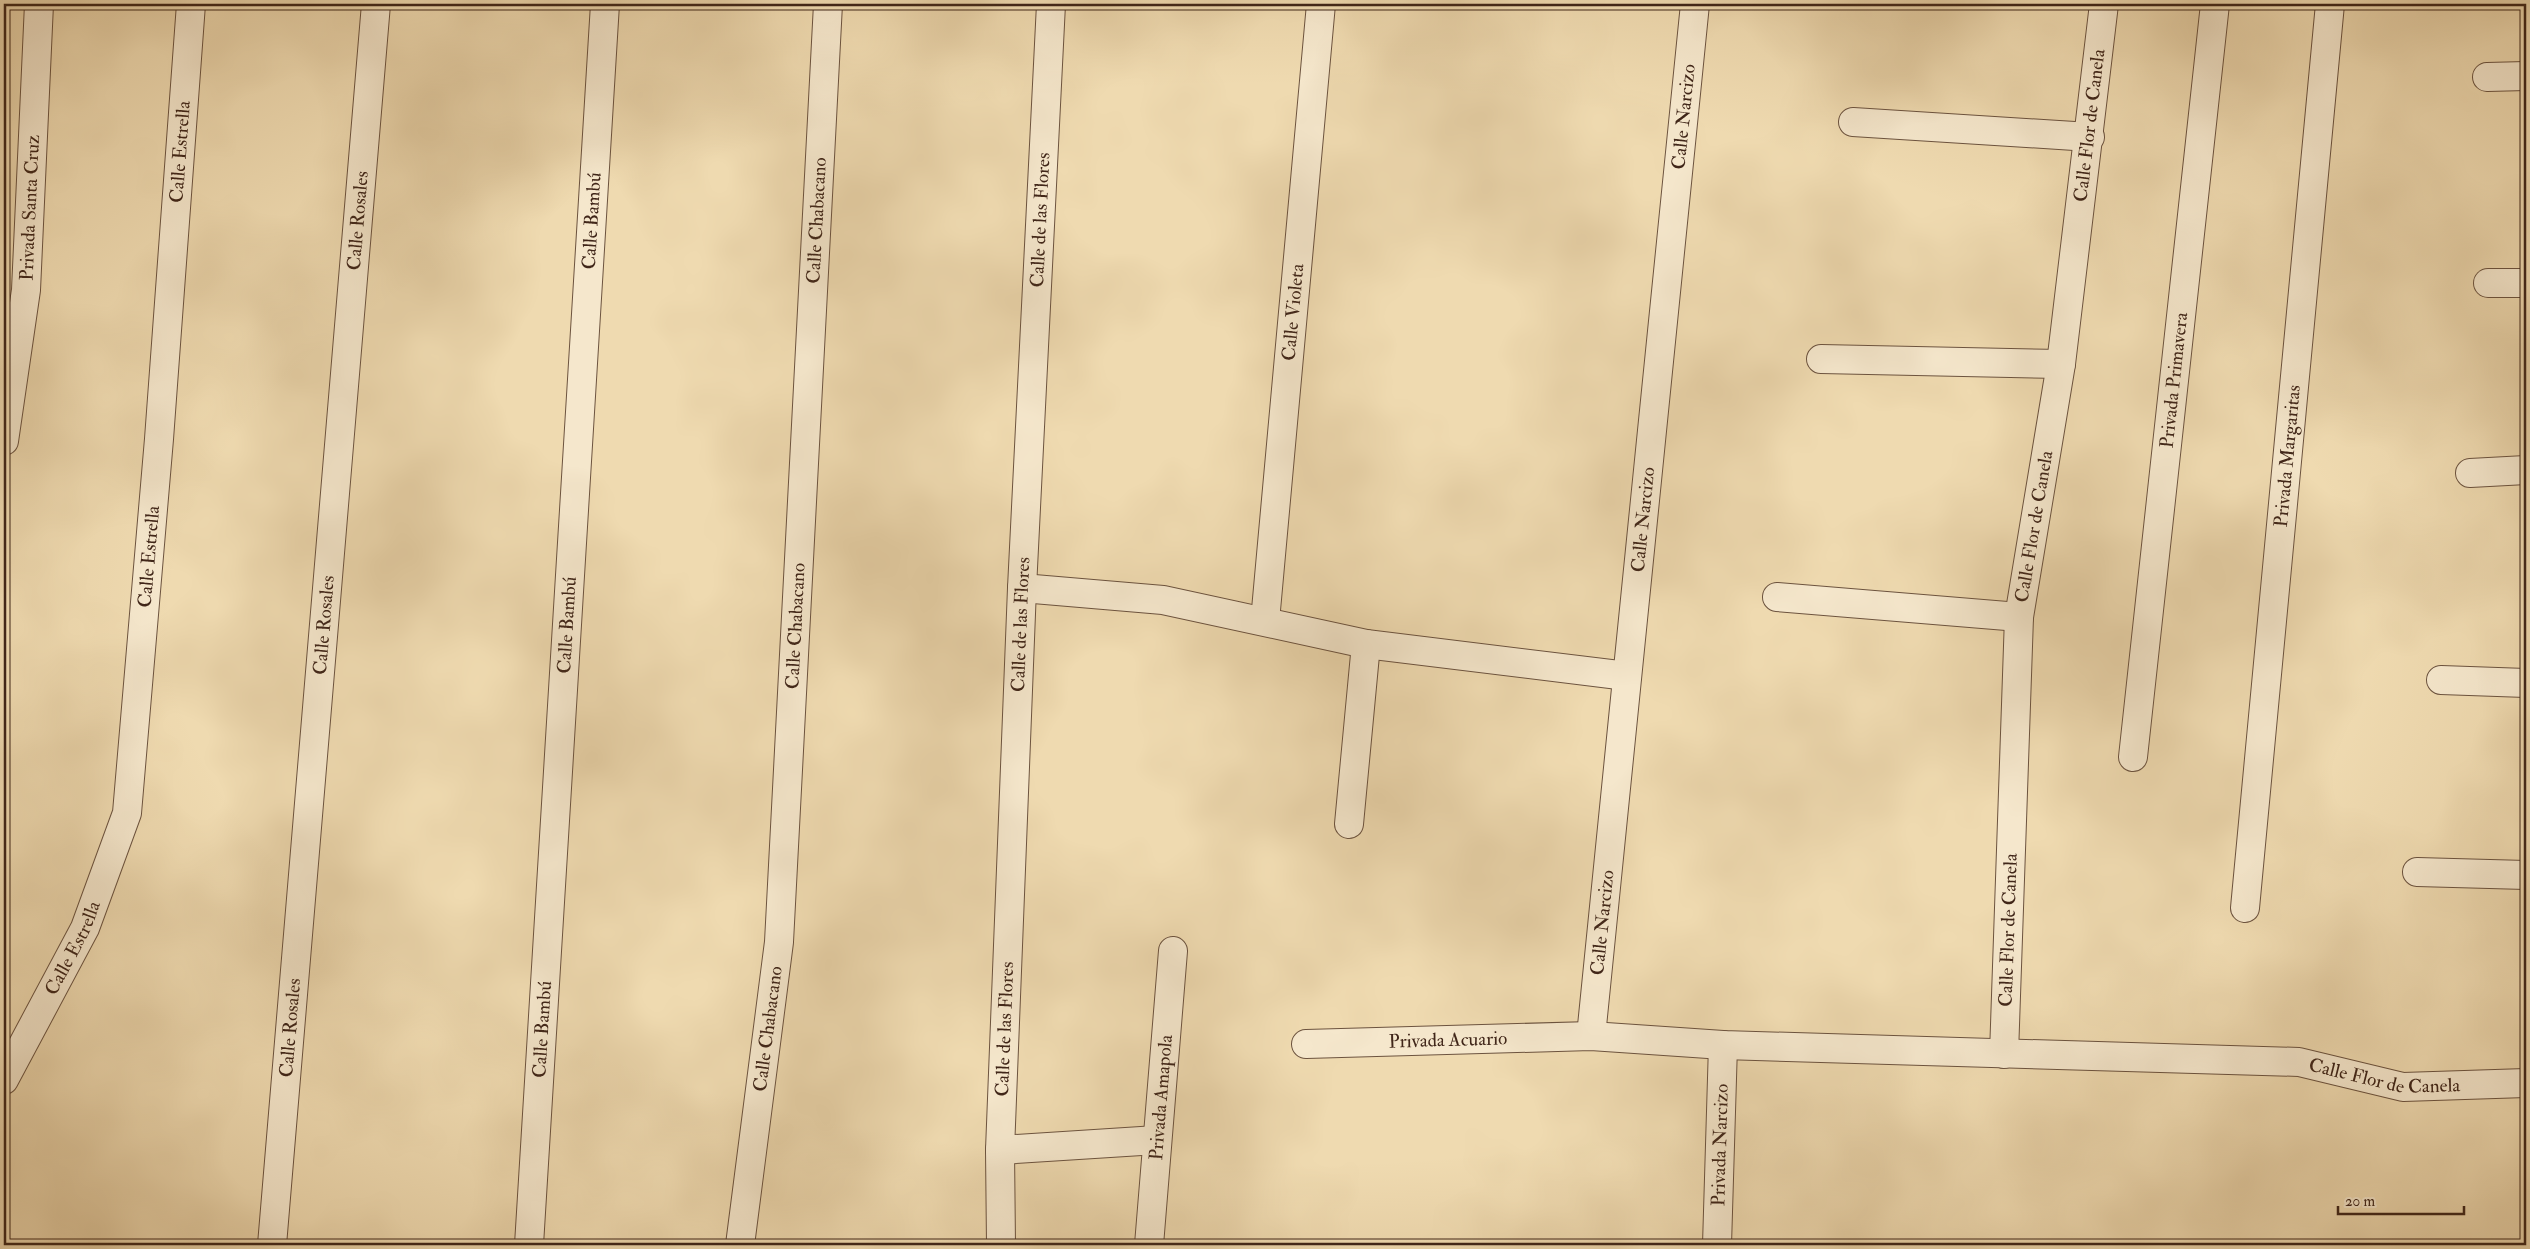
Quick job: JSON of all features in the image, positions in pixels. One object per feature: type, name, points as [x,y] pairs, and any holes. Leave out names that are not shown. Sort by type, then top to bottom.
[{"type":"street","name":"Privada Santa Cruz","points":[[4,441],[26,290],[39,4]]},
{"type":"street","name":"Calle Estrella","points":[[4,1080],[85,928],[127,813],[159,439],[190,4]]},
{"type":"street","name":"Calle Rosales","points":[[272,1245],[376,4]]},
{"type":"street","name":"Calle Bambú","points":[[529,1245],[605,4]]},
{"type":"street","name":"Calle Chabacano","points":[[740,1245],[779,942],[828,4]]},
{"type":"street","name":"Calle de las Flores","points":[[1001,1245],[1000,1150],[1022,588],[1051,4]]},
{"type":"street","name":"Calle Violeta","points":[[1265,621],[1321,4]]},
{"type":"street","name":"Calle Narcizo","points":[[1591,1036],[1695,4]]},
{"type":"street","name":"Calle Flor de Canela","points":[[2004,1054],[2019,617],[2061,364],[2090,137],[2104,4]]},
{"type":"street","name":"Privada Primavera","points":[[2133,757],[2215,4]]},
{"type":"street","name":"Privada Margaritas","points":[[2246,908],[2330,4]]},
{"type":"street","points":[[2487,77],[2526,76]]},
{"type":"street","points":[[1854,122],[2090,137]]},
{"type":"street","points":[[2488,284],[2526,283]]},
{"type":"street","points":[[1821,359],[2061,364]]},
{"type":"street","points":[[2470,473],[2526,470]]},
{"type":"street","points":[[1022,588],[1163,600],[1366,644],[1627,676]]},
{"type":"street","points":[[1777,597],[2019,617]]},
{"type":"street","points":[[1349,824],[1366,644]]},
{"type":"street","points":[[2441,680],[2526,684]]},
{"type":"street","points":[[2417,872],[2526,875]]},
{"type":"street","name":"Privada Amapola","points":[[1149,1245],[1173,951]]},
{"type":"street","name":"Calle Flor de Canela","points":[[1591,1036],[1723,1045],[2299,1062],[2402,1087],[2526,1083]]},
{"type":"street","name":"Privada Acuario","points":[[1306,1044],[1591,1036]]},
{"type":"street","name":"Privada Narcizo","points":[[1717,1245],[1723,1045]]},
{"type":"street","points":[[1000,1150],[1157,1140]]}]
